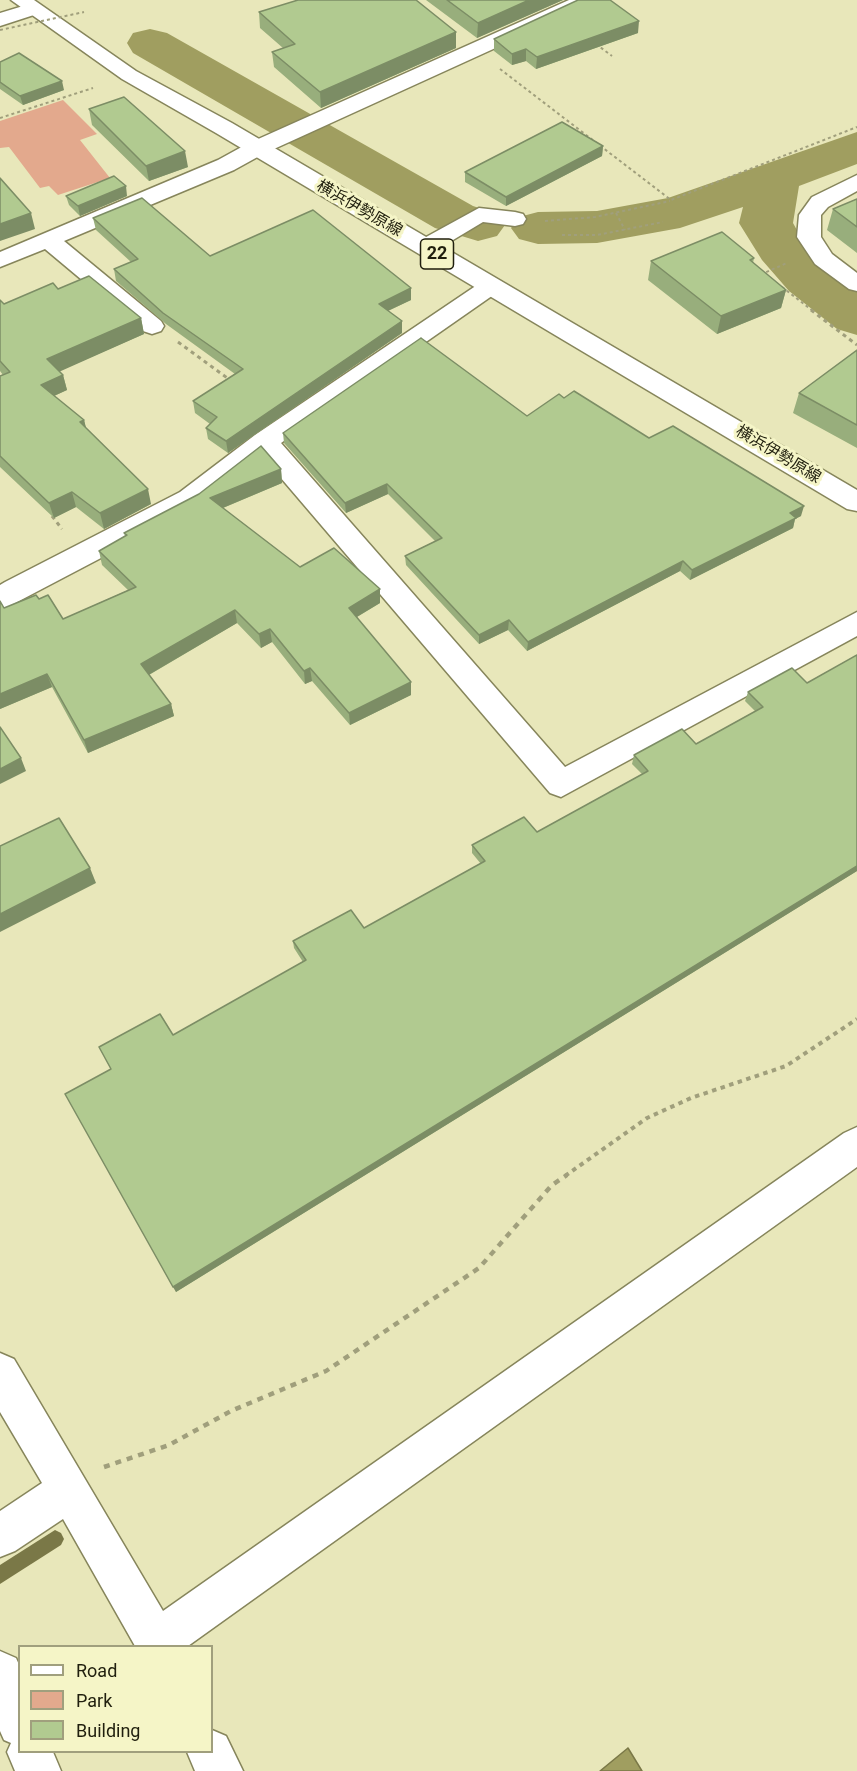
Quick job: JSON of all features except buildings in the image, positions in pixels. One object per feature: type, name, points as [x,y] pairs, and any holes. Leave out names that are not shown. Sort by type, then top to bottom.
[{"type":"main road","points":[[0,260],[226,165],[300,128],[585,0]]},
{"type":"main road","points":[[0,20],[27,5]]},
{"type":"main road","name":"横浜伊勢原線","points":[[27,5],[129,75],[857,502]]},
{"type":"main road","points":[[456,35],[474,49]]},
{"type":"main road","points":[[857,182],[820,202],[810,215],[809,237],[823,259],[857,284]]},
{"type":"main road","points":[[425,247],[466,222],[491,214],[515,219]]},
{"type":"main road","points":[[48,240],[152,326]]},
{"type":"main road","points":[[0,600],[15,589],[190,499],[264,441],[491,286]]},
{"type":"main road","points":[[264,441],[561,784],[857,623]]},
{"type":"main road","points":[[0,1373],[158,1644],[857,1145]]},
{"type":"main road","points":[[0,1536],[70,1490]]},
{"type":"main road","points":[[0,1674],[18,1719]]},
{"type":"main road","points":[[30,1753],[38,1771]]},
{"type":"main road","points":[[211,1753],[220,1771]]},
{"type":"path","points":[[0,30],[84,12]]},
{"type":"path","points":[[474,49],[671,200]]},
{"type":"path","points":[[0,118],[99,86]]},
{"type":"path","points":[[515,219],[567,220],[616,213],[671,200],[857,127]]},
{"type":"path","points":[[616,213],[624,229]]},
{"type":"path","points":[[562,235],[597,235],[663,222]]},
{"type":"path","points":[[783,264],[764,273],[857,345]]},
{"type":"path","points":[[152,326],[232,382]]},
{"type":"path","points":[[48,512],[84,555]]},
{"type":"path","points":[[70,1490],[104,1467],[169,1445],[231,1411],[326,1371],[479,1268],[552,1185],[647,1118],[691,1098],[786,1066],[857,1019]]},
{"type":"green space","points":[[63,100],[97,134],[80,140],[110,178],[58,195],[49,186],[40,188],[9,147],[0,148],[0,121]]},
{"type":"shaded area","points":[[628,1748],[642,1771],[600,1771]]},
{"type":"waterway","points":[[150,43],[454,217],[478,225]]},
{"type":"waterway","points":[[538,228],[597,227],[680,212],[857,147]]},
{"type":"waterway","points":[[774,179],[766,223],[781,249],[808,279],[857,317]]},
{"type":"waterway","points":[[0,1575],[55,1539]]}]
